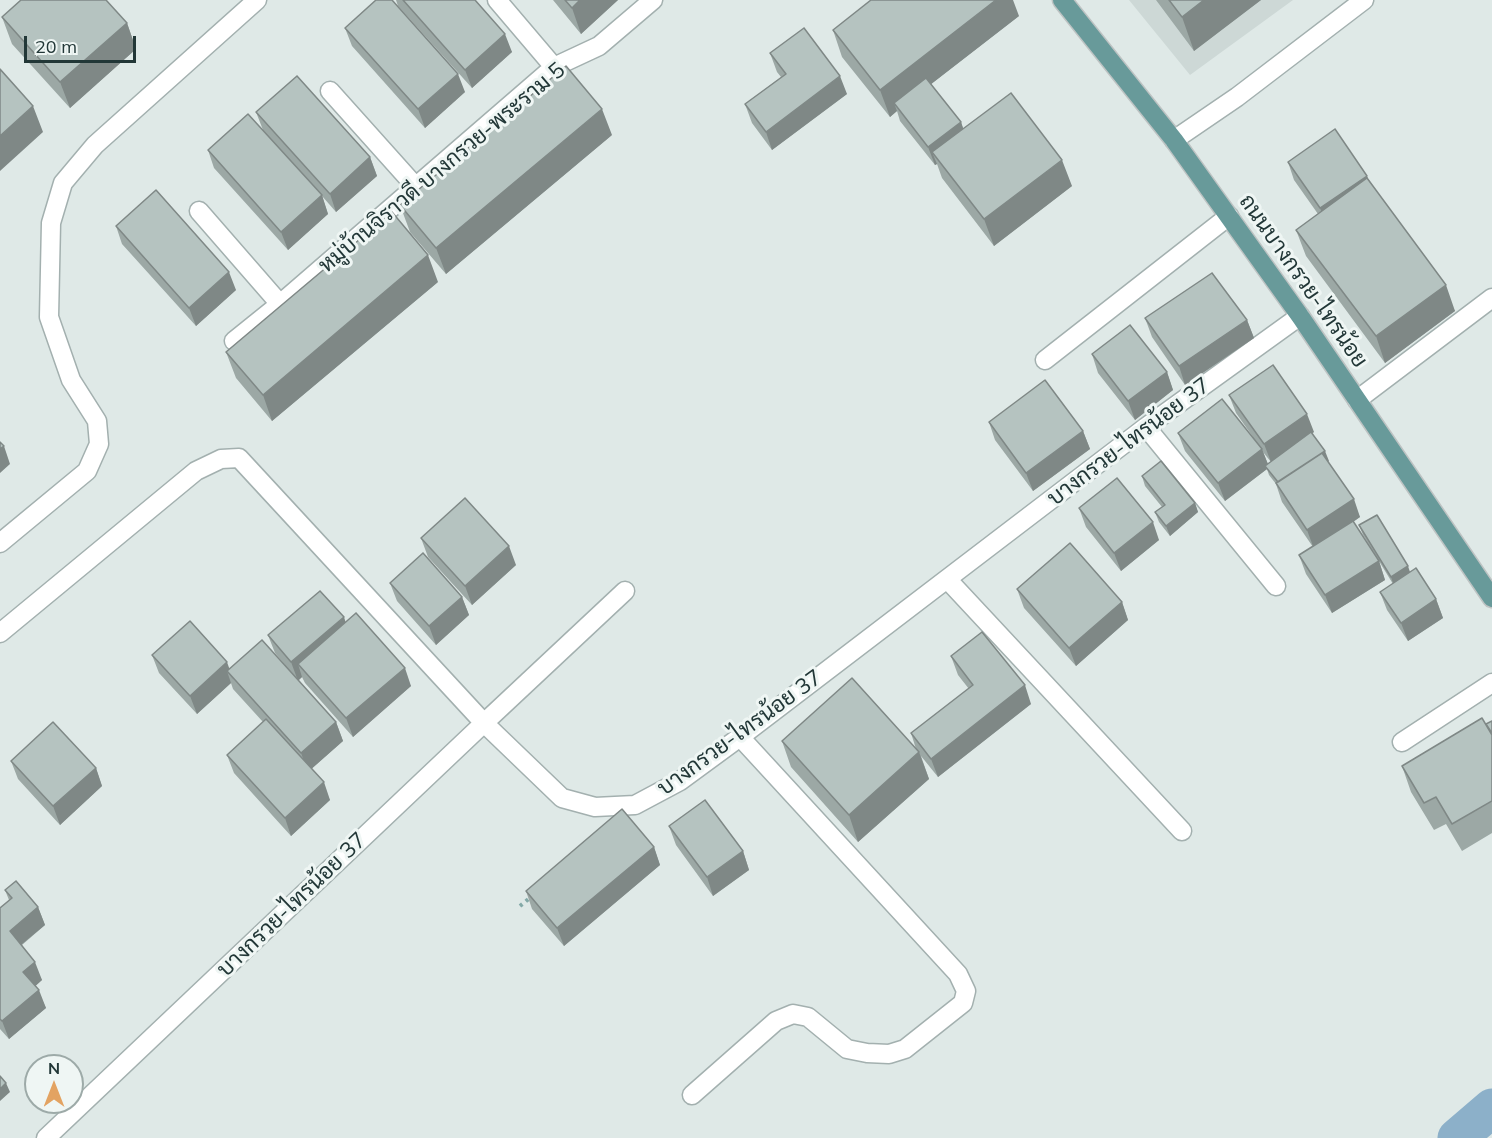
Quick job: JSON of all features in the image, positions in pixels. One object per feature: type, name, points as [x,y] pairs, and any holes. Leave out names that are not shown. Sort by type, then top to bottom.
[{"type":"main road","name":"ถนนบางกรวย-ไทรน้อย","points":[[1062,0],[1174,140],[1229,216],[1492,598]]},
{"type":"street","points":[[0,543],[87,471],[99,444],[97,421],[71,380],[49,317],[51,223],[63,183],[95,145],[257,0]]},
{"type":"street","points":[[497,0],[554,67]]},
{"type":"street","name":"หมู่บ้านจิราวดี บางกรวย-พระราม 5","points":[[234,341],[280,304],[554,67],[599,45],[653,0]]},
{"type":"street","points":[[1174,140],[1237,97],[1365,0]]},
{"type":"street","points":[[330,91],[416,187]]},
{"type":"street","points":[[199,211],[280,304]]},
{"type":"street","points":[[1045,360],[1229,216]]},
{"type":"street","points":[[1357,400],[1492,298]]},
{"type":"street","name":"บางกรวย-ไทรน้อย 37","points":[[46,1138],[484,723],[562,798],[595,807],[635,806],[680,781],[740,738],[1146,427],[1300,316]]},
{"type":"street","points":[[1146,427],[1276,586]]},
{"type":"street","points":[[0,633],[196,471],[221,459],[239,458],[484,723],[625,591]]},
{"type":"street","points":[[947,579],[1182,831]]},
{"type":"street","points":[[1402,742],[1492,683]]},
{"type":"street","points":[[692,1095],[776,1020],[793,1014],[808,1017],[847,1049],[889,1054],[905,1049],[963,1003],[966,991],[958,974],[740,738]]},
{"type":"path","points":[[520,906],[538,890]]},
{"type":"shaded area","points":[[1129,0],[1293,0],[1190,75]]},
{"type":"building","points":[[21,0],[106,0],[127,23],[60,82],[2,17]]},
{"type":"building","points":[[376,0],[392,0],[458,74],[418,109],[345,28]]},
{"type":"building","points":[[403,0],[475,0],[505,34],[465,70]]},
{"type":"building","points":[[565,0],[580,0],[572,8]]},
{"type":"building","points":[[871,0],[996,0],[880,90],[833,30]]},
{"type":"building","points":[[1169,0],[1204,0],[1182,17]]},
{"type":"building","points":[[804,28],[840,76],[766,132],[745,104],[786,74],[770,53]]},
{"type":"building","points":[[566,66],[602,109],[436,248],[400,205]]},
{"type":"building","points":[[0,69],[33,106],[0,136]]},
{"type":"building","points":[[297,76],[370,157],[330,194],[256,112]]},
{"type":"building","points":[[926,78],[961,122],[928,147],[894,103]]},
{"type":"building","points":[[1011,93],[1062,160],[984,219],[932,152]]},
{"type":"building","points":[[248,114],[322,195],[281,232],[208,150]]},
{"type":"building","points":[[1335,129],[1367,176],[1320,208],[1288,162]]},
{"type":"building","points":[[1367,178],[1446,285],[1376,336],[1296,230]]},
{"type":"building","points":[[156,190],[229,272],[189,308],[116,226]]},
{"type":"building","points":[[392,212],[428,255],[263,395],[226,352]]},
{"type":"building","points":[[1212,273],[1247,320],[1179,366],[1145,318]]},
{"type":"building","points":[[1130,325],[1167,372],[1128,401],[1092,354]]},
{"type":"building","points":[[1273,365],[1307,414],[1264,444],[1229,395]]},
{"type":"building","points":[[1045,380],[1083,431],[1026,473],[989,422]]},
{"type":"building","points":[[1222,399],[1262,449],[1218,483],[1178,433]]},
{"type":"building","points":[[1311,432],[1325,451],[1278,482],[1265,466]]},
{"type":"building","points":[[1322,453],[1354,499],[1307,530],[1276,483]]},
{"type":"building","points":[[1161,461],[1195,503],[1166,526],[1155,512],[1165,505],[1142,476]]},
{"type":"building","points":[[1117,478],[1153,522],[1114,553],[1079,508]]},
{"type":"building","points":[[465,498],[509,546],[465,586],[421,538]]},
{"type":"building","points":[[1377,515],[1408,566],[1391,577],[1359,525]]},
{"type":"building","points":[[1353,521],[1379,561],[1325,595],[1299,555]]},
{"type":"building","points":[[1070,543],[1122,602],[1069,648],[1017,589]]},
{"type":"building","points":[[423,553],[462,597],[429,626],[390,583]]},
{"type":"building","points":[[1416,568],[1436,599],[1401,623],[1380,592]]},
{"type":"building","points":[[320,591],[344,617],[291,662],[268,635]]},
{"type":"building","points":[[356,613],[405,668],[346,718],[298,664]]},
{"type":"building","points":[[190,621],[227,662],[190,696],[152,655]]},
{"type":"building","points":[[982,632],[1025,685],[931,759],[911,733],[973,685],[951,656]]},
{"type":"building","points":[[262,640],[336,722],[301,753],[227,671]]},
{"type":"building","points":[[852,678],[919,752],[849,815],[782,741]]},
{"type":"building","points":[[1482,718],[1492,735],[1492,801],[1452,824],[1436,797],[1424,803],[1402,766]]},
{"type":"building","points":[[266,719],[324,782],[285,818],[227,755]]},
{"type":"building","points":[[1492,721],[1492,733],[1486,724]]},
{"type":"building","points":[[53,722],[96,768],[53,806],[11,761]]},
{"type":"building","points":[[705,800],[743,851],[707,877],[669,826]]},
{"type":"building","points":[[622,809],[654,847],[557,928],[526,891]]},
{"type":"building","points":[[16,881],[38,907],[10,931],[35,962],[23,972],[39,990],[2,1021],[0,1019],[0,908],[12,898],[5,890]]},
{"type":"building","points":[[0,1076],[6,1083],[0,1089]]},
{"type":"waterway","points":[[1457,1138],[1492,1108]]}]
